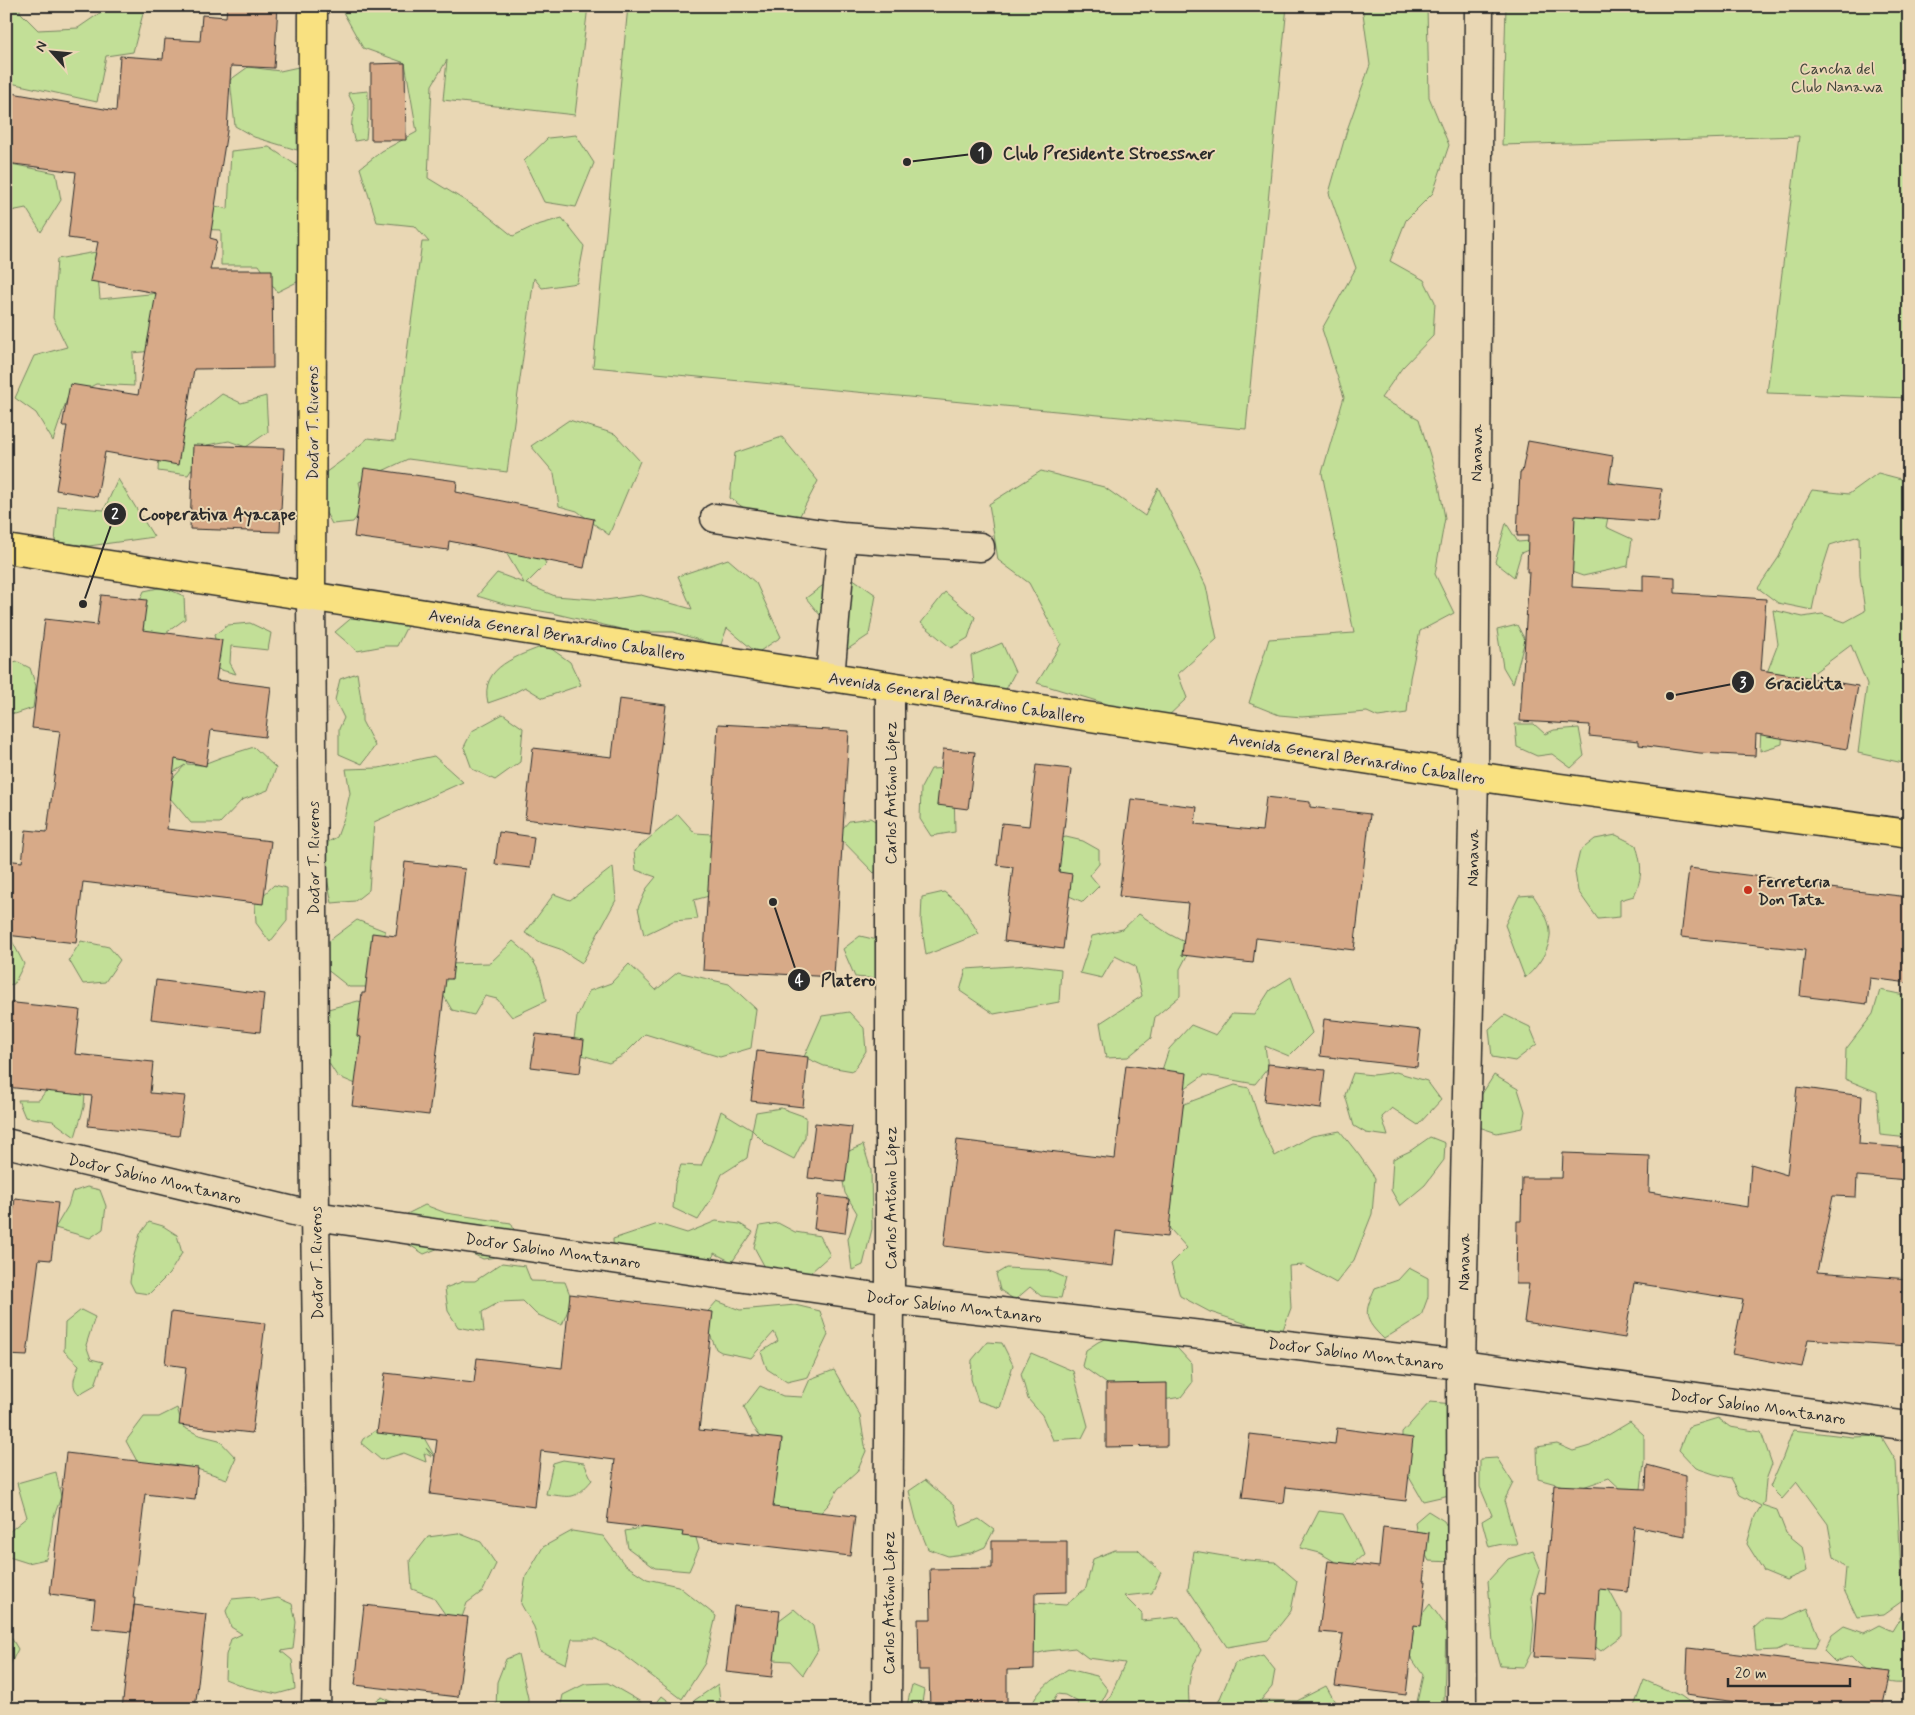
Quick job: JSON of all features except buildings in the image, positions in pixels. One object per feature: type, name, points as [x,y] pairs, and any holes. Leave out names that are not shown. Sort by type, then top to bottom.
[{"type":"main road","name":"Doctor T. Riveros","points":[[311,595],[313,6]]},
{"type":"main road","name":"Avenida General Bernardino Caballero","points":[[6,549],[311,595],[830,678],[1474,776],[1909,834]]},
{"type":"street","name":"Nanawa","points":[[1462,1709],[1461,1365],[1474,776],[1479,6]]},
{"type":"street","points":[[715,518],[842,537],[980,547]]},
{"type":"street","points":[[830,678],[842,537]]},
{"type":"street","name":"Doctor T. Riveros","points":[[311,595],[315,1216],[320,1524],[316,1709]]},
{"type":"street","name":"Carlos António López","points":[[887,1709],[890,1299],[890,686]]},
{"type":"street","name":"Doctor Sabino Montanaro","points":[[6,1143],[315,1216],[890,1299],[1461,1365],[1909,1426]]},
{"type":"green space","points":[[6,6],[20,6],[20,12],[38,30],[78,28],[110,6],[145,6],[133,52],[106,56],[97,102],[6,82]]},
{"type":"green space","points":[[345,6],[588,6],[575,115],[443,100],[447,60],[432,85],[428,178],[482,211],[513,236],[534,226],[562,218],[584,246],[577,283],[542,288],[534,278],[507,472],[408,459],[359,482],[365,506],[353,522],[332,524],[323,507],[318,478],[368,438],[395,441],[422,242],[429,242],[415,226],[377,222],[360,168],[382,151],[417,132],[405,63],[363,48],[343,12]]},
{"type":"green space","points":[[628,6],[1287,6],[1246,429],[593,367]]},
{"type":"green space","points":[[1362,6],[1427,6],[1429,97],[1449,145],[1433,193],[1406,220],[1390,261],[1424,280],[1435,302],[1433,336],[1402,368],[1381,398],[1419,419],[1439,485],[1445,518],[1435,574],[1454,613],[1420,631],[1410,678],[1407,713],[1378,717],[1367,712],[1302,717],[1279,715],[1249,703],[1269,639],[1354,633],[1322,473],[1344,397],[1322,329],[1356,268],[1329,193],[1347,130],[1370,65]]},
{"type":"green space","name":"Cancha del Club Nanawa","points":[[1506,6],[1909,6],[1909,398],[1767,393],[1799,136],[1502,145]]},
{"type":"green space","points":[[303,66],[297,102],[297,150],[254,137],[235,126],[230,80],[248,67],[280,71]]},
{"type":"green space","points":[[368,91],[366,139],[355,141],[352,125],[355,108],[348,93]]},
{"type":"green space","points":[[576,135],[594,163],[576,207],[544,202],[524,161],[548,138]]},
{"type":"green space","points":[[269,147],[305,171],[303,279],[277,292],[259,265],[221,265],[221,230],[164,228],[190,200],[228,209],[231,151]]},
{"type":"green space","points":[[6,163],[56,173],[61,200],[41,232],[26,208],[6,212]]},
{"type":"green space","points":[[96,252],[100,299],[159,293],[180,348],[133,353],[134,386],[96,384],[67,399],[53,441],[36,413],[15,398],[34,356],[67,347],[53,318],[57,259]]},
{"type":"green space","points":[[222,394],[241,403],[266,396],[268,432],[246,447],[229,441],[207,445],[188,475],[158,471],[160,438],[193,417]]},
{"type":"green space","points":[[569,420],[615,434],[640,461],[609,535],[577,511],[559,506],[554,473],[531,446]]},
{"type":"green space","points":[[782,437],[818,481],[797,521],[762,521],[730,498],[735,453]]},
{"type":"green space","points":[[1041,471],[1104,487],[1145,516],[1158,487],[1206,586],[1217,639],[1178,674],[1187,698],[1163,721],[1037,683],[1061,644],[1029,583],[998,560],[989,504]]},
{"type":"green space","points":[[1596,471],[1615,484],[1606,527],[1632,539],[1628,566],[1583,576],[1560,568],[1545,543],[1521,553],[1514,577],[1495,562],[1506,523],[1518,542],[1569,538],[1575,507]]},
{"type":"green space","points":[[1878,473],[1905,480],[1909,479],[1909,606],[1907,608],[1909,622],[1909,731],[1903,763],[1858,753],[1867,684],[1851,645],[1784,695],[1782,744],[1760,751],[1763,683],[1778,644],[1773,610],[1803,617],[1822,614],[1845,622],[1865,611],[1860,576],[1859,536],[1830,545],[1817,586],[1812,610],[1778,603],[1758,588],[1779,557],[1796,519],[1812,490],[1849,494]]},
{"type":"green space","points":[[118,479],[154,537],[89,546],[55,542],[58,506],[104,510]]},
{"type":"green space","points":[[501,544],[537,544],[546,564],[526,584],[555,596],[606,600],[641,595],[692,609],[678,576],[728,559],[756,583],[781,637],[757,653],[727,628],[720,647],[674,632],[634,632],[552,613],[507,605],[477,596],[497,573],[524,583]]},
{"type":"green space","points":[[842,571],[876,595],[869,635],[848,649],[806,598]]},
{"type":"green space","points":[[163,587],[184,596],[185,619],[166,633],[146,638],[133,617],[144,591]]},
{"type":"green space","points":[[945,592],[975,617],[968,638],[951,648],[921,623]]},
{"type":"green space","points":[[403,614],[407,626],[397,646],[384,646],[357,651],[335,632],[355,615]]},
{"type":"green space","points":[[250,623],[271,633],[268,650],[231,646],[230,663],[236,674],[214,668],[220,657],[214,635],[228,625]]},
{"type":"green space","points":[[1517,625],[1525,640],[1513,684],[1503,667],[1497,630]]},
{"type":"green space","points":[[1002,643],[1015,672],[1002,697],[974,683],[971,656]]},
{"type":"green space","points":[[546,645],[570,662],[581,685],[543,698],[525,687],[508,696],[488,703],[487,690],[489,680],[495,671],[513,658]]},
{"type":"green space","points":[[16,661],[30,668],[36,686],[33,708],[15,714],[6,711],[6,671]]},
{"type":"green space","points":[[357,673],[362,706],[362,721],[375,746],[362,764],[339,754],[339,729],[344,718],[335,700],[340,679]]},
{"type":"green space","points":[[503,714],[523,728],[520,762],[495,780],[472,769],[464,747],[472,731]]},
{"type":"green space","points":[[1515,724],[1534,724],[1545,734],[1554,730],[1579,728],[1584,756],[1571,768],[1552,754],[1537,756],[1517,747]]},
{"type":"green space","points":[[177,745],[187,764],[201,765],[254,747],[276,768],[268,790],[242,800],[220,823],[191,823],[170,798],[173,778],[185,765],[159,781]]},
{"type":"green space","points":[[434,756],[463,782],[374,822],[369,890],[355,901],[332,903],[325,869],[328,842],[337,837],[350,793],[346,769],[379,768]]},
{"type":"green space","points":[[950,768],[954,789],[955,832],[931,836],[920,819],[921,788],[931,769]]},
{"type":"green space","points":[[678,814],[695,833],[712,834],[713,895],[694,900],[698,919],[673,921],[644,935],[638,908],[647,888],[656,877],[636,870],[634,851]]},
{"type":"green space","points":[[870,818],[896,833],[902,856],[874,873],[837,835],[849,821]]},
{"type":"green space","points":[[1616,835],[1636,845],[1640,865],[1639,883],[1634,896],[1620,900],[1620,917],[1598,919],[1578,891],[1575,872],[1580,851],[1595,839]]},
{"type":"green space","points":[[1066,837],[1083,841],[1099,850],[1099,864],[1090,875],[1099,886],[1083,902],[1069,896],[1045,841]]},
{"type":"green space","points":[[613,867],[616,900],[582,963],[560,949],[542,943],[525,933],[554,894],[570,900]]},
{"type":"green space","points":[[274,885],[287,888],[287,921],[270,942],[256,923],[255,903]]},
{"type":"green space","points":[[944,892],[962,906],[979,934],[926,955],[921,921],[922,897]]},
{"type":"green space","points":[[1533,895],[1548,921],[1550,937],[1543,957],[1525,978],[1505,925],[1519,896]]},
{"type":"green space","points":[[1139,914],[1169,934],[1192,946],[1180,969],[1180,996],[1155,1017],[1151,1038],[1128,1057],[1106,1058],[1100,1023],[1142,996],[1135,966],[1115,956],[1102,978],[1080,973],[1092,936],[1123,929]]},
{"type":"green space","points":[[357,920],[385,931],[385,950],[375,987],[349,987],[321,965],[326,943]]},
{"type":"green space","points":[[6,935],[10,937],[24,964],[14,984],[6,985]]},
{"type":"green space","points":[[860,936],[882,941],[882,979],[855,977],[843,949]]},
{"type":"green space","points":[[81,941],[109,947],[120,960],[105,982],[83,984],[69,960]]},
{"type":"green space","points":[[513,941],[528,955],[537,967],[546,1001],[512,1017],[497,999],[485,996],[474,1015],[452,1010],[435,981],[446,964],[490,963]]},
{"type":"green space","points":[[629,964],[656,990],[678,972],[729,984],[756,1009],[751,1048],[720,1057],[645,1034],[624,1055],[609,1063],[582,1055],[574,1039],[577,1017],[589,991],[611,983]]},
{"type":"green space","points":[[1028,965],[1061,969],[1059,1002],[994,1014],[960,991],[966,969]]},
{"type":"green space","points":[[1291,977],[1312,1033],[1289,1056],[1265,1046],[1268,1068],[1255,1084],[1204,1075],[1178,1093],[1161,1073],[1169,1049],[1191,1025],[1216,1035],[1232,1014],[1254,1015],[1270,990]]},
{"type":"green space","points":[[1880,990],[1909,996],[1909,1138],[1880,1135],[1877,1092],[1845,1079],[1846,1049],[1873,1014]]},
{"type":"green space","points":[[358,1001],[385,1008],[370,1090],[337,1076],[315,1041],[328,1009]]},
{"type":"green space","points":[[849,1012],[864,1028],[866,1051],[853,1071],[824,1066],[804,1057],[822,1016]]},
{"type":"green space","points":[[1505,1015],[1530,1027],[1537,1044],[1515,1061],[1492,1057],[1489,1029]]},
{"type":"green space","points":[[62,1070],[86,1079],[84,1107],[75,1137],[53,1121],[25,1117],[18,1100],[39,1100]]},
{"type":"green space","points":[[1396,1072],[1427,1081],[1441,1100],[1418,1125],[1392,1108],[1382,1117],[1388,1136],[1366,1133],[1354,1126],[1345,1095],[1353,1073],[1373,1075]]},
{"type":"green space","points":[[1494,1075],[1518,1089],[1525,1111],[1522,1128],[1497,1133],[1479,1127],[1480,1097]]},
{"type":"green space","points":[[1235,1085],[1249,1088],[1263,1131],[1275,1156],[1312,1136],[1340,1131],[1375,1178],[1372,1214],[1354,1260],[1336,1283],[1304,1265],[1289,1266],[1291,1308],[1281,1335],[1210,1312],[1180,1296],[1171,1264],[1187,1248],[1164,1222],[1167,1148],[1184,1104]]},
{"type":"green space","points":[[781,1108],[806,1117],[805,1137],[794,1159],[767,1145],[752,1130],[756,1112]]},
{"type":"green space","points":[[721,1111],[752,1130],[747,1158],[722,1174],[712,1198],[698,1220],[673,1208],[675,1183],[681,1165],[701,1166],[711,1143]]},
{"type":"green space","points":[[1430,1137],[1445,1143],[1444,1160],[1425,1185],[1400,1206],[1391,1190],[1393,1159],[1410,1151]]},
{"type":"green space","points":[[863,1145],[871,1170],[872,1229],[863,1265],[852,1270],[848,1239],[857,1213],[845,1193],[841,1171],[849,1151]]},
{"type":"green space","points":[[87,1187],[100,1190],[106,1206],[103,1229],[90,1238],[55,1228],[68,1206],[72,1192]]},
{"type":"green space","points":[[425,1205],[446,1213],[511,1223],[518,1238],[510,1255],[483,1259],[460,1248],[444,1246],[424,1254],[403,1241],[407,1214]]},
{"type":"green space","points":[[716,1221],[740,1224],[753,1232],[732,1262],[714,1253],[713,1261],[614,1262],[613,1239],[658,1224],[687,1233]]},
{"type":"green space","points":[[149,1222],[163,1226],[177,1235],[182,1253],[169,1274],[149,1294],[135,1292],[130,1282],[133,1259],[140,1234]]},
{"type":"green space","points":[[778,1223],[795,1232],[820,1236],[830,1255],[810,1273],[789,1279],[767,1271],[754,1247],[760,1226]]},
{"type":"green space","points":[[502,1263],[525,1266],[531,1281],[565,1282],[572,1300],[562,1325],[536,1314],[523,1301],[500,1302],[482,1312],[484,1332],[458,1327],[448,1311],[445,1288],[464,1281],[475,1281]]},
{"type":"green space","points":[[1006,1268],[1047,1270],[1066,1278],[1061,1298],[1041,1296],[1030,1287],[1015,1300],[1000,1290],[996,1274]]},
{"type":"green space","points":[[1409,1268],[1428,1278],[1428,1297],[1421,1316],[1384,1339],[1369,1321],[1367,1310],[1369,1304],[1375,1288],[1398,1280]]},
{"type":"green space","points":[[717,1301],[740,1310],[795,1305],[820,1311],[828,1335],[808,1377],[787,1382],[767,1369],[761,1352],[778,1341],[774,1332],[751,1358],[721,1352],[716,1349],[703,1317]]},
{"type":"green space","points":[[81,1310],[95,1317],[86,1345],[91,1359],[103,1362],[95,1385],[79,1394],[74,1384],[79,1365],[64,1351],[65,1323]]},
{"type":"green space","points":[[1126,1329],[1167,1337],[1191,1363],[1192,1383],[1181,1397],[1157,1401],[1131,1401],[1082,1366],[1086,1350],[1098,1342]]},
{"type":"green space","points":[[987,1342],[1002,1343],[1013,1365],[1000,1408],[978,1401],[971,1379],[972,1360]]},
{"type":"green space","points":[[1031,1353],[1073,1371],[1088,1426],[1082,1438],[1053,1440],[1042,1415],[1028,1399],[1021,1374]]},
{"type":"green space","points":[[834,1370],[860,1416],[866,1451],[857,1472],[838,1489],[829,1504],[793,1542],[738,1477],[761,1437],[753,1426],[744,1407],[760,1386],[783,1396],[802,1397],[810,1379]]},
{"type":"green space","points":[[1430,1402],[1454,1404],[1458,1493],[1423,1501],[1402,1465],[1402,1433]]},
{"type":"green space","points":[[177,1408],[183,1427],[199,1435],[219,1440],[236,1458],[227,1479],[194,1468],[170,1464],[160,1473],[138,1463],[126,1441],[144,1417],[159,1417]]},
{"type":"green space","points":[[1718,1418],[1730,1427],[1761,1432],[1772,1464],[1766,1480],[1764,1502],[1762,1505],[1777,1510],[1786,1533],[1802,1546],[1807,1571],[1786,1580],[1764,1571],[1747,1544],[1755,1516],[1761,1506],[1740,1495],[1731,1478],[1696,1468],[1679,1450],[1688,1427]]},
{"type":"green space","points":[[1630,1422],[1644,1435],[1641,1489],[1628,1496],[1609,1478],[1583,1487],[1563,1486],[1538,1479],[1537,1447],[1557,1444],[1573,1451],[1590,1446]]},
{"type":"green space","points":[[384,1425],[423,1436],[435,1457],[426,1448],[432,1457],[424,1453],[426,1462],[404,1453],[381,1460],[361,1443],[363,1439]]},
{"type":"green space","points":[[1793,1430],[1853,1437],[1881,1436],[1896,1461],[1901,1573],[1905,1599],[1884,1614],[1857,1617],[1844,1590],[1846,1568],[1834,1557],[1828,1524],[1797,1482],[1782,1499],[1770,1487]]},
{"type":"green space","points":[[1497,1458],[1513,1483],[1504,1501],[1517,1544],[1502,1544],[1489,1547],[1482,1521],[1492,1515],[1480,1487],[1480,1459]]},
{"type":"green space","points":[[563,1460],[584,1463],[592,1480],[581,1491],[572,1496],[546,1494],[553,1463]]},
{"type":"green space","points":[[56,1472],[61,1497],[53,1519],[46,1559],[28,1563],[6,1556],[10,1544],[10,1531],[27,1517],[17,1483]]},
{"type":"green space","points":[[925,1480],[954,1505],[960,1527],[979,1519],[994,1530],[985,1547],[971,1553],[948,1556],[928,1549],[916,1519],[909,1491]]},
{"type":"green space","points":[[1319,1511],[1343,1514],[1355,1536],[1363,1555],[1347,1569],[1320,1553],[1300,1548]]},
{"type":"green space","points":[[1428,1511],[1444,1521],[1455,1541],[1454,1562],[1429,1561],[1417,1538],[1415,1522]]},
{"type":"green space","points":[[647,1527],[693,1528],[699,1548],[689,1571],[655,1568],[628,1548],[625,1531]]},
{"type":"green space","points":[[572,1531],[603,1536],[624,1564],[647,1579],[678,1586],[716,1616],[705,1663],[682,1699],[620,1652],[596,1639],[572,1639],[566,1664],[540,1651],[534,1627],[521,1604],[526,1576],[543,1547]]},
{"type":"green space","points":[[458,1533],[481,1542],[496,1564],[483,1591],[467,1603],[461,1620],[445,1614],[433,1597],[412,1589],[410,1560],[428,1537]]},
{"type":"green space","points":[[1115,1550],[1138,1550],[1161,1572],[1152,1593],[1124,1596],[1142,1614],[1142,1621],[1179,1617],[1201,1650],[1190,1678],[1188,1692],[1190,1709],[1102,1709],[1110,1697],[1125,1663],[1088,1658],[1075,1648],[1047,1651],[1022,1657],[1033,1603],[1066,1605],[1086,1588],[1093,1559]]},
{"type":"green space","points":[[1194,1551],[1247,1560],[1275,1562],[1297,1581],[1291,1611],[1268,1640],[1227,1647],[1188,1589]]},
{"type":"green space","points":[[1533,1551],[1540,1568],[1531,1598],[1534,1625],[1531,1653],[1524,1667],[1500,1666],[1493,1642],[1488,1581],[1508,1559]]},
{"type":"green space","points":[[1592,1586],[1609,1590],[1622,1614],[1622,1635],[1601,1651],[1585,1639]]},
{"type":"green space","points":[[254,1597],[260,1601],[278,1598],[292,1604],[296,1622],[293,1649],[281,1651],[292,1660],[295,1689],[277,1694],[245,1687],[225,1679],[226,1655],[231,1639],[242,1634],[231,1627],[226,1611],[232,1599]]},
{"type":"green space","points":[[1430,1604],[1446,1626],[1444,1703],[1441,1709],[1424,1709],[1417,1702],[1423,1675],[1410,1656],[1414,1625]]},
{"type":"green space","points":[[1808,1608],[1820,1638],[1815,1648],[1786,1646],[1777,1650],[1756,1651],[1754,1628],[1765,1618],[1783,1619]]},
{"type":"green space","points":[[794,1609],[813,1626],[818,1650],[803,1675],[790,1661],[774,1660],[770,1627]]},
{"type":"green space","points":[[1909,1609],[1909,1678],[1907,1682],[1891,1683],[1876,1677],[1851,1656],[1835,1662],[1824,1651],[1832,1635],[1844,1626],[1864,1633],[1879,1625],[1892,1631],[1904,1611]]},
{"type":"green space","points":[[6,1622],[9,1634],[18,1649],[9,1667],[6,1666]]},
{"type":"green space","points":[[518,1654],[528,1698],[528,1709],[496,1709],[497,1682],[506,1659]]},
{"type":"green space","points":[[1263,1655],[1275,1670],[1272,1687],[1261,1700],[1297,1701],[1326,1686],[1339,1709],[1260,1709],[1260,1700],[1252,1709],[1218,1703],[1235,1663]]},
{"type":"green space","points":[[1068,1669],[1097,1676],[1108,1690],[1098,1709],[1078,1709],[1078,1702],[1065,1695],[1057,1694],[1050,1709],[1030,1709],[1036,1696],[1045,1686]]},
{"type":"green space","points":[[1644,1680],[1681,1696],[1699,1709],[1633,1709]]},
{"type":"green space","points":[[608,1683],[641,1702],[642,1709],[560,1709],[563,1695],[585,1684]]},
{"type":"green space","points":[[718,1684],[721,1709],[682,1709]]},
{"type":"green space","points":[[912,1685],[924,1690],[921,1709],[906,1709]]},
{"type":"green space","points":[[662,1696],[679,1709],[657,1709],[655,1705]]},
{"type":"green space","points":[[382,1697],[399,1706],[399,1709],[362,1709]]},
{"type":"place","name":"Club Presidente Stroessner","points":[[907,162]]},
{"type":"place","name":"Cooperativa Ayacape","points":[[83,604]]},
{"type":"place","name":"Gracielita","points":[[1670,696]]},
{"type":"place","name":"Ferreteria Don Tata","points":[[1748,890]]},
{"type":"place","name":"Platero","points":[[773,902]]}]
